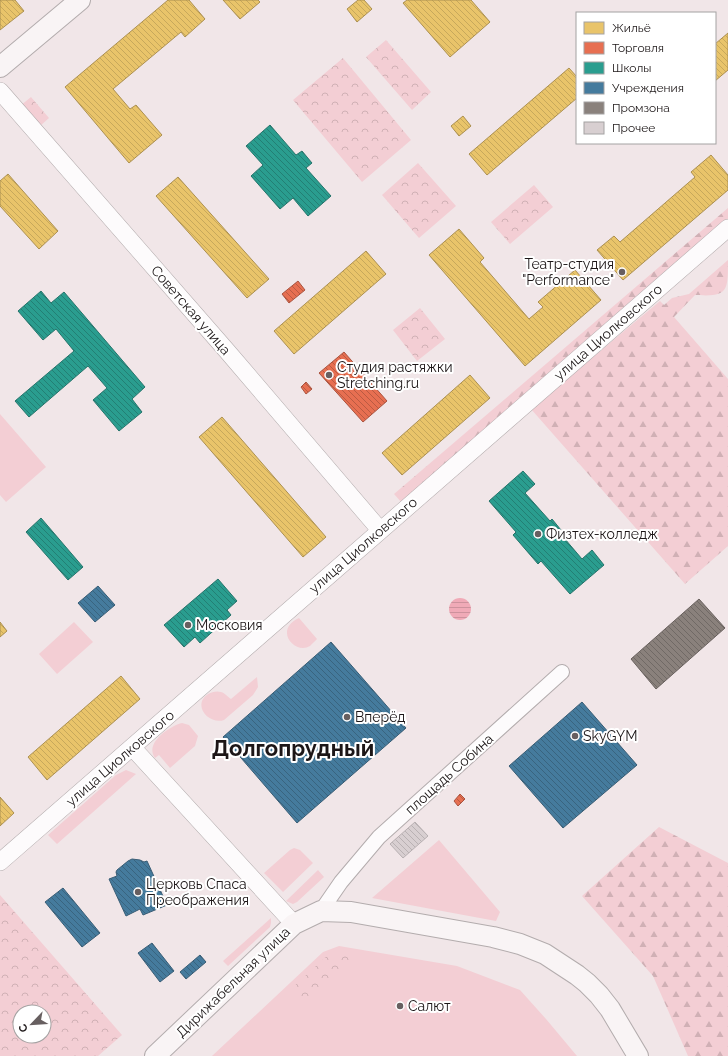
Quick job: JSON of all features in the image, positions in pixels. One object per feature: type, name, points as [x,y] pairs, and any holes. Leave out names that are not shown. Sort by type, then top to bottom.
[{"type":"main road","points":[[0,67],[80,0]]},
{"type":"main road","points":[[321,911],[351,912],[493,937],[520,944],[545,954],[577,974],[599,994],[617,1020],[638,1056]]},
{"type":"main road","name":"Дирижабельная улица","points":[[155,1056],[294,924],[321,911]]},
{"type":"street","name":"Советская улица","points":[[0,91],[232,357],[380,530]]},
{"type":"street","name":"улица Циолковского","points":[[0,862],[728,228]]},
{"type":"street","name":"площадь Собина","points":[[321,911],[341,882],[379,837],[562,672]]},
{"type":"street","points":[[132,747],[294,924]]},
{"type":"green space","points":[[386,40],[431,92],[412,110],[366,57]]},
{"type":"green space","points":[[343,58],[411,140],[362,182],[293,100]]},
{"type":"green space","points":[[31,97],[49,118],[39,127],[20,106]]},
{"type":"green space","points":[[418,163],[456,206],[419,238],[382,195]]},
{"type":"green space","points":[[534,185],[553,207],[510,244],[491,222]]},
{"type":"green space","points":[[728,208],[728,219],[402,503],[394,494]]},
{"type":"green space","points":[[728,260],[727,279],[724,290],[714,295],[695,295],[674,317],[728,379],[728,546],[685,584],[531,409],[660,301],[664,305],[672,298],[689,294]]},
{"type":"green space","points":[[420,308],[445,339],[417,361],[393,330]]},
{"type":"green space","points":[[0,414],[46,467],[6,502],[0,495]]},
{"type":"green space","points":[[299,618],[317,639],[310,646],[304,648],[293,644],[287,635],[291,623]]},
{"type":"green space","points":[[74,622],[93,642],[57,674],[39,654]]},
{"type":"green space","points":[[257,677],[258,687],[253,695],[224,720],[220,721],[211,719],[202,710],[202,701],[207,695],[213,692],[221,692],[231,699]]},
{"type":"green space","points":[[182,723],[189,725],[198,736],[195,746],[170,768],[159,755],[155,758],[153,747],[165,731]]},
{"type":"green space","points":[[126,770],[136,774],[57,844],[48,835],[116,775]]},
{"type":"green space","points":[[659,827],[728,863],[728,1056],[688,1056],[653,976],[582,896]]},
{"type":"green space","points":[[439,840],[500,912],[496,921],[372,898]]},
{"type":"green space","points":[[294,848],[300,850],[313,863],[283,892],[264,873]]},
{"type":"green space","points":[[318,870],[324,877],[297,902],[293,904],[286,901]]},
{"type":"green space","points":[[0,895],[122,1035],[98,1056],[0,1056]]},
{"type":"green space","points":[[271,918],[270,927],[228,966],[223,961]]},
{"type":"green space","name":"Салют","points":[[339,946],[457,966],[520,990],[577,1056],[212,1056],[323,952]]},
{"type":"green space","points":[[331,952],[360,955],[307,1007],[289,991]]},
{"type":"shaded area","points":[[460,598],[468,601],[471,609],[468,617],[460,620],[452,617],[449,609],[452,601]]},
{"type":"building: Жильё","points":[[0,0],[15,0],[24,11],[0,30]]},
{"type":"building: Жильё","points":[[168,0],[189,0],[205,19],[185,37],[181,32],[113,89],[130,109],[136,105],[162,135],[129,163],[65,87]]},
{"type":"building: Жильё","points":[[223,0],[258,0],[260,2],[240,19]]},
{"type":"building: Жильё","points":[[358,0],[364,0],[372,9],[357,22],[347,9]]},
{"type":"building: Жильё","points":[[407,0],[471,0],[490,22],[450,57],[403,3]]},
{"type":"building: Жильё","points":[[728,33],[728,70],[716,80],[716,43]]},
{"type":"building: Жильё","points":[[569,68],[576,76],[576,99],[487,175],[469,154]]},
{"type":"building: Жильё","points":[[463,116],[471,126],[459,136],[451,126]]},
{"type":"building: Жильё","points":[[711,155],[728,175],[728,190],[623,280],[597,250],[614,236],[620,242],[695,177],[691,172]]},
{"type":"building: Жильё","points":[[8,174],[58,231],[39,249],[0,206],[0,181]]},
{"type":"building: Жильё","points":[[178,177],[269,279],[247,298],[156,196]]},
{"type":"building: Жильё","points":[[459,229],[484,258],[480,262],[529,319],[543,307],[538,302],[575,270],[601,300],[525,366],[429,255]]},
{"type":"building: Жильё","points":[[366,251],[386,274],[294,354],[274,331]]},
{"type":"building: Жильё","points":[[470,375],[490,398],[402,475],[382,453]]},
{"type":"building: Жильё","points":[[222,417],[326,537],[303,557],[199,437]]},
{"type":"building: Жильё","points":[[0,622],[7,631],[0,637]]},
{"type":"building: Жильё","points":[[121,676],[140,699],[47,780],[28,757]]},
{"type":"building: Жильё","points":[[0,797],[14,813],[0,826]]},
{"type":"building: Торговля","points":[[298,281],[305,290],[289,303],[282,294]]},
{"type":"building: Торговля","points":[[344,352],[387,401],[363,422],[319,373]]},
{"type":"building: Торговля","points":[[306,382],[312,389],[306,394],[301,387]]},
{"type":"building: Торговля","points":[[460,794],[465,799],[458,806],[454,801]]},
{"type":"building: Школы","points":[[270,125],[296,155],[302,151],[312,163],[306,168],[331,196],[308,216],[293,198],[280,209],[251,176],[263,165],[246,146]]},
{"type":"building: Школы","points":[[41,291],[51,303],[64,292],[145,387],[132,399],[142,412],[119,431],[93,400],[107,388],[88,366],[29,417],[15,401],[74,351],[56,329],[43,340],[18,311]]},
{"type":"building: Школы","name":"Физтех-колледж","points":[[523,471],[535,484],[525,493],[550,521],[552,519],[561,530],[559,532],[582,559],[592,550],[604,565],[570,594],[541,561],[538,564],[513,535],[516,532],[489,501]]},
{"type":"building: Школы","points":[[41,518],[83,567],[68,580],[26,532]]},
{"type":"building: Школы","points":[[218,579],[237,601],[227,610],[231,615],[200,643],[195,637],[184,647],[164,625]]},
{"type":"building: Учреждения","points":[[98,586],[115,605],[95,622],[78,603]]},
{"type":"building: Учреждения","points":[[331,642],[406,728],[297,823],[223,737]]},
{"type":"building: Учреждения","points":[[582,702],[637,765],[563,828],[509,766]]},
{"type":"building: Учреждения","name":"Церковь Спаса Преображения","points":[[132,859],[144,862],[147,861],[167,905],[143,915],[140,909],[126,916],[109,879],[117,876],[117,870]]},
{"type":"building: Учреждения","points":[[63,888],[100,933],[82,947],[45,902]]},
{"type":"building: Учреждения","points":[[152,943],[174,971],[160,982],[138,953]]},
{"type":"building: Учреждения","points":[[200,955],[206,962],[186,979],[180,972]]},
{"type":"building: Промзона","points":[[699,599],[725,628],[656,689],[631,659]]},
{"type":"building: Прочее","points":[[415,822],[428,836],[403,858],[390,844]]},
{"type":"place","name":"Театр-студия \"Performance\"","points":[[622,272]]},
{"type":"place","name":"Студия растяжки Stretching.ru","points":[[329,375]]},
{"type":"place","name":"Физтех-колледж","points":[[538,534]]},
{"type":"place","name":"Московия","points":[[188,625]]},
{"type":"place","name":"Вперёд","points":[[347,717]]},
{"type":"place","name":"SkyGYM","points":[[575,736]]},
{"type":"place","name":"Церковь Спаса Преображения","points":[[138,892]]},
{"type":"place","name":"Салют","points":[[400,1006]]},
{"type":"district","name":"Долгопрудный","points":[[293,748]]}]
